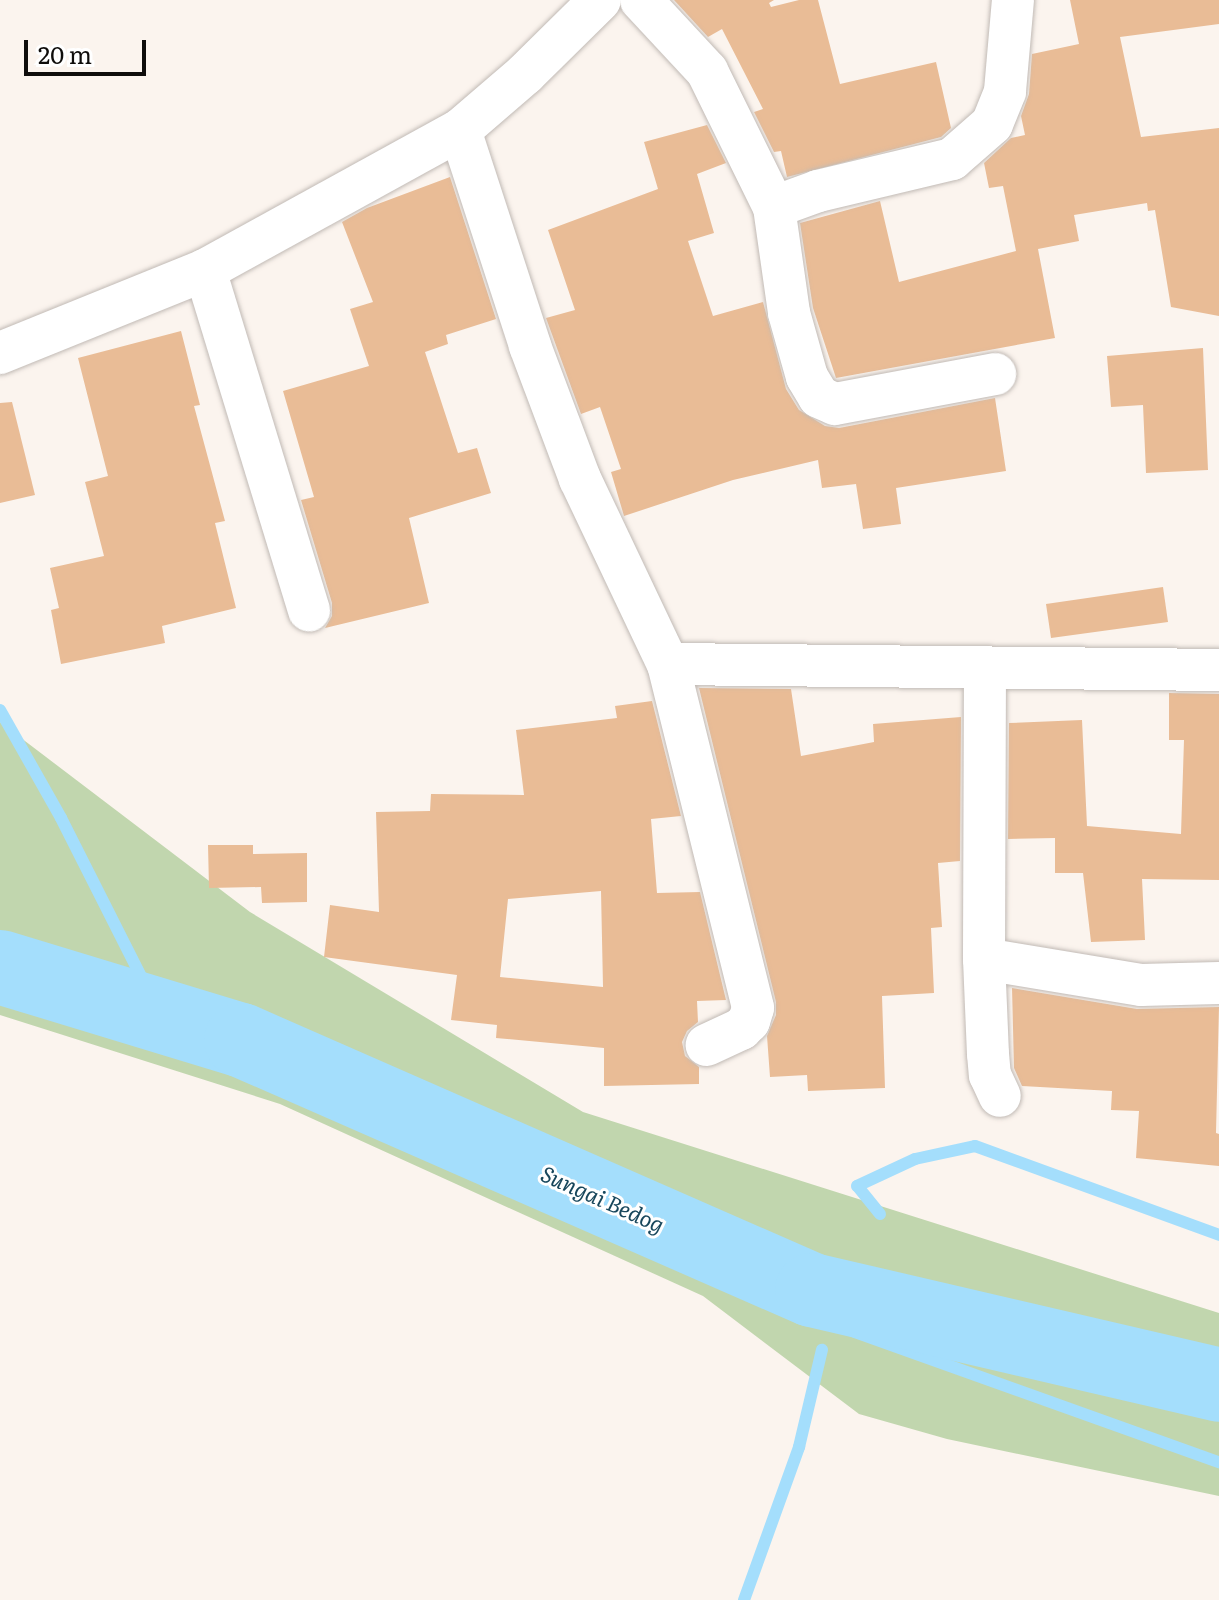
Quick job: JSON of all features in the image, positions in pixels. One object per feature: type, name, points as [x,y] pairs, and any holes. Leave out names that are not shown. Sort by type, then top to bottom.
[{"type":"street","points":[[0,353],[205,270],[460,130],[525,74],[600,0]]},
{"type":"street","points":[[641,0],[707,71],[774,207],[789,313],[807,377],[819,397],[835,404],[995,374]]},
{"type":"street","points":[[774,207],[818,191],[952,159],[992,124],[1005,91],[1013,0]]},
{"type":"street","points":[[460,130],[530,346],[580,479],[668,664],[753,1008],[749,1021],[741,1029],[706,1045]]},
{"type":"street","points":[[205,270],[309,610]]},
{"type":"street","points":[[668,664],[1219,670]]},
{"type":"street","points":[[985,667],[984,959],[990,1075],[1000,1096]]},
{"type":"street","points":[[984,959],[1141,985],[1219,983]]},
{"type":"green space","points":[[0,722],[250,912],[583,1112],[1219,1313],[1219,1496],[947,1439],[859,1414],[703,1296],[280,1104],[0,1015]]},
{"type":"building","points":[[674,0],[774,0],[769,3],[771,7],[799,0],[818,0],[840,84],[936,62],[951,128],[941,137],[787,177],[781,151],[774,152],[754,112],[763,109],[722,29],[708,37]]},
{"type":"building","points":[[1070,0],[1219,0],[1219,24],[1120,37],[1141,137],[1219,128],[1219,316],[1171,307],[1155,210],[1148,211],[1147,203],[1074,215],[1079,241],[1038,249],[1055,338],[836,378],[813,308],[800,223],[880,201],[899,282],[1016,251],[1003,186],[989,188],[984,163],[1011,138],[1025,135],[1021,116],[1029,94],[1032,54],[1079,44]]},
{"type":"building","points":[[707,125],[726,163],[697,174],[714,233],[688,241],[713,316],[763,302],[786,389],[799,410],[825,426],[839,428],[995,398],[1006,471],[896,488],[901,524],[863,529],[856,484],[822,488],[818,460],[733,480],[624,516],[611,472],[621,469],[600,407],[581,414],[546,318],[575,310],[548,230],[658,189],[644,142]]},
{"type":"building","points":[[450,177],[496,319],[446,335],[448,344],[425,352],[458,453],[477,448],[491,493],[409,518],[429,603],[325,628],[332,616],[332,603],[301,500],[314,497],[283,391],[369,366],[350,309],[373,302],[342,222],[367,208]]},
{"type":"building","points":[[181,331],[200,405],[194,406],[225,521],[215,523],[236,608],[162,626],[165,643],[61,664],[51,610],[59,608],[50,568],[104,556],[85,482],[108,476],[78,358]]},
{"type":"building","points":[[1203,348],[1208,470],[1146,473],[1143,405],[1111,407],[1107,356]]},
{"type":"building","points":[[12,402],[35,495],[0,503],[0,403]]},
{"type":"building","points":[[1163,587],[1168,622],[1051,638],[1046,604]]},
{"type":"building","points":[[699,688],[791,689],[801,756],[874,742],[873,724],[961,717],[960,861],[938,863],[942,927],[931,928],[934,993],[882,996],[885,1088],[808,1091],[807,1075],[770,1077],[767,1036],[776,1015],[776,1002]]},
{"type":"building","points":[[1169,693],[1219,694],[1219,880],[1142,879],[1145,940],[1091,942],[1083,873],[1055,873],[1055,838],[1008,839],[1009,723],[1082,720],[1087,826],[1181,834],[1184,740],[1169,740]]},
{"type":"building","points":[[652,701],[681,816],[651,819],[657,893],[700,892],[726,1000],[697,1001],[698,1022],[687,1031],[682,1042],[685,1056],[699,1067],[699,1084],[604,1086],[604,1048],[496,1038],[497,1025],[451,1020],[457,975],[324,957],[330,905],[379,912],[376,812],[430,811],[431,794],[524,795],[516,730],[617,718],[615,706]],"holes":[[[601,891],[603,987],[500,977],[508,899]]]},
{"type":"building","points":[[208,845],[253,845],[253,854],[307,853],[307,902],[262,903],[261,887],[209,888]]},
{"type":"building","points":[[1012,988],[1137,1009],[1219,1007],[1216,1133],[1219,1134],[1219,1166],[1136,1158],[1139,1111],[1111,1110],[1112,1091],[1022,1086],[1014,1068]]},
{"type":"waterway","points":[[0,710],[61,818],[161,1016]]},
{"type":"waterway","name":"Sungai Bedog","points":[[0,967],[241,1040],[812,1290],[1219,1385]]},
{"type":"waterway","points":[[880,1214],[857,1186],[915,1159],[975,1146],[1219,1235]]},
{"type":"waterway","points":[[855,1332],[1219,1462]]},
{"type":"waterway","points":[[744,1600],[799,1447],[822,1350]]}]
